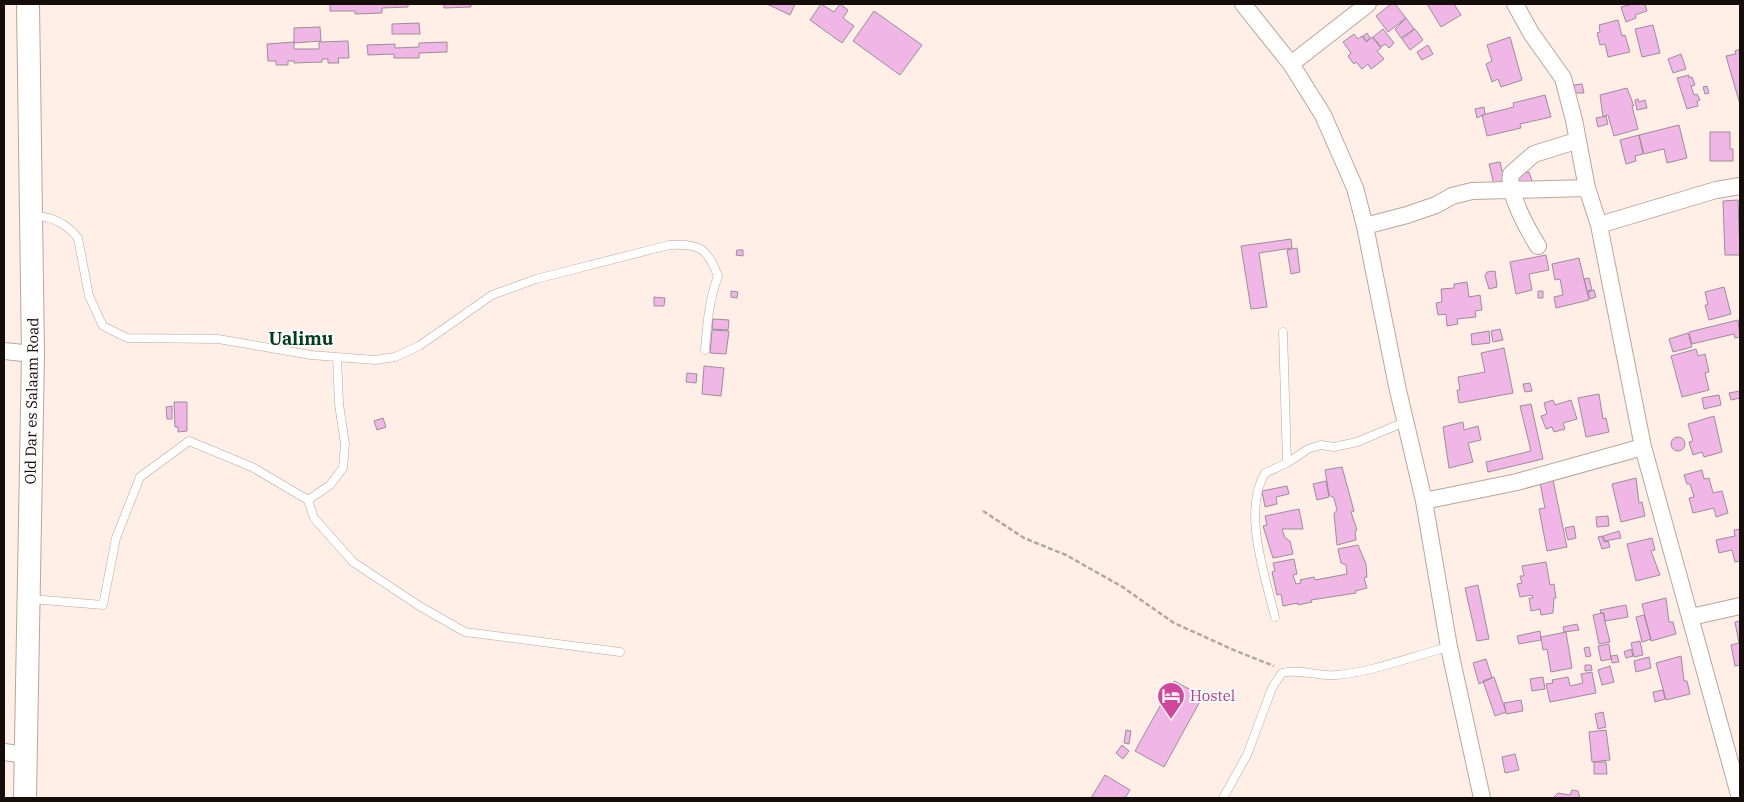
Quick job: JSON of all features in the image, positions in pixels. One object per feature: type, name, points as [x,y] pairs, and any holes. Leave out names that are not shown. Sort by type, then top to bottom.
[{"type":"main road","name":"Old Dar es Salaam Road","points":[[25,798],[14,753],[28,599],[33,354],[28,4]]},
{"type":"street","points":[[1243,4],[1292,64],[1323,115],[1355,188],[1365,226],[1397,386],[1407,421],[1424,501],[1449,647],[1482,798]]},
{"type":"street","points":[[1292,64],[1368,4]]},
{"type":"street","points":[[1515,4],[1531,33],[1563,78],[1574,120],[1576,141],[1587,188],[1599,225],[1643,447],[1737,771],[1740,798]]},
{"type":"street","points":[[1538,246],[1524,224],[1512,190],[1511,174],[1534,154],[1576,141]]},
{"type":"street","points":[[1599,225],[1716,190],[1740,186]]},
{"type":"street","points":[[1365,226],[1436,205],[1452,196],[1463,193],[1587,188]]},
{"type":"street","points":[[4,351],[33,354]]},
{"type":"street","points":[[1424,501],[1526,480],[1643,447]]},
{"type":"street","points":[[1691,617],[1740,606]]},
{"type":"lane","points":[[31,216],[48,216],[72,230],[78,238],[89,296],[103,326],[127,338],[218,339],[337,357],[376,360],[395,357],[419,346],[492,295],[536,279],[668,245],[683,244],[695,245],[704,250],[718,276],[708,314],[706,350]]},
{"type":"lane","points":[[1283,332],[1287,463]]},
{"type":"lane","points":[[308,500],[330,486],[343,468],[345,444],[339,404],[337,357]]},
{"type":"lane","points":[[1275,617],[1256,525],[1256,494],[1265,473],[1287,463],[1308,449],[1321,445],[1334,447],[1357,442],[1407,421]]},
{"type":"lane","points":[[28,599],[103,605],[116,538],[140,477],[189,441],[252,467],[308,500],[314,518],[353,562],[421,608],[465,632],[620,652]]},
{"type":"lane","points":[[1223,798],[1247,756],[1272,688],[1280,675],[1289,671],[1320,676],[1353,673],[1449,647]]},
{"type":"path","points":[[983,511],[1024,538],[1066,555],[1122,586],[1174,623],[1236,652],[1289,671]]},
{"type":"building","points":[[330,4],[408,4],[408,7],[382,8],[382,13],[355,14],[355,11],[330,11]]},
{"type":"building","points":[[444,4],[471,4],[471,7],[444,8]]},
{"type":"building","points":[[767,4],[795,4],[790,15]]},
{"type":"building","points":[[821,4],[834,12],[840,4],[848,10],[843,18],[854,26],[842,43],[810,20]]},
{"type":"building","points":[[1391,4],[1395,4],[1406,18],[1388,32],[1376,16]]},
{"type":"building","points":[[1427,4],[1454,4],[1461,15],[1441,27]]},
{"type":"building","points":[[1645,4],[1647,11],[1635,15],[1636,18],[1626,22],[1621,7]]},
{"type":"building","points":[[874,11],[922,45],[900,75],[853,41]]},
{"type":"building","points":[[1406,18],[1414,29],[1401,38],[1395,29]]},
{"type":"building","points":[[1618,20],[1622,36],[1625,35],[1630,52],[1608,57],[1605,44],[1600,45],[1597,33],[1600,32],[1599,25]]},
{"type":"building","points":[[419,23],[420,34],[392,34],[392,24]]},
{"type":"building","points":[[1653,25],[1660,53],[1642,57],[1635,29]]},
{"type":"building","points":[[320,27],[321,41],[294,43],[294,28]]},
{"type":"building","points":[[1383,29],[1394,43],[1389,48],[1385,44],[1381,47],[1373,37]]},
{"type":"building","points":[[1415,29],[1423,40],[1410,50],[1402,39]]},
{"type":"building","points":[[1367,33],[1370,38],[1367,41],[1363,36]]},
{"type":"building","points":[[1354,34],[1358,39],[1362,36],[1366,42],[1372,37],[1381,48],[1377,51],[1384,59],[1371,69],[1368,64],[1362,69],[1356,62],[1354,64],[1348,56],[1351,53],[1343,42]]},
{"type":"building","points":[[1510,37],[1522,80],[1501,87],[1498,79],[1492,82],[1486,64],[1492,61],[1487,45]]},
{"type":"building","points":[[348,41],[349,58],[338,58],[339,63],[328,63],[328,59],[322,59],[322,62],[294,63],[294,61],[288,61],[288,65],[276,65],[276,61],[268,61],[267,44],[294,42],[294,49],[319,49],[319,42]]},
{"type":"building","points":[[447,42],[447,52],[419,53],[419,58],[394,58],[394,54],[368,55],[367,45],[395,44],[395,48],[419,47],[419,43]]},
{"type":"building","points":[[1428,45],[1433,54],[1422,60],[1417,52]]},
{"type":"building","points":[[1740,49],[1739,101],[1726,56],[1736,54],[1735,51]]},
{"type":"building","points":[[1681,54],[1686,69],[1673,73],[1668,59]]},
{"type":"building","points":[[1689,75],[1689,78],[1692,77],[1695,85],[1691,86],[1694,95],[1697,94],[1700,100],[1697,101],[1698,106],[1687,109],[1677,78]]},
{"type":"building","points":[[1582,84],[1584,93],[1575,93],[1574,85]]},
{"type":"building","points":[[1707,86],[1709,93],[1705,94],[1703,87]]},
{"type":"building","points":[[1627,88],[1634,106],[1632,106],[1638,129],[1614,136],[1608,115],[1603,117],[1600,95]]},
{"type":"building","points":[[1545,95],[1551,117],[1520,124],[1521,128],[1487,136],[1482,115],[1514,107],[1513,103]]},
{"type":"building","points":[[1638,99],[1639,102],[1645,100],[1647,108],[1637,110],[1635,100]]},
{"type":"building","points":[[1484,107],[1485,114],[1477,118],[1475,109]]},
{"type":"building","points":[[1606,116],[1608,124],[1598,127],[1596,118]]},
{"type":"building","points":[[1679,125],[1687,158],[1667,163],[1664,149],[1644,154],[1639,135]]},
{"type":"building","points":[[1710,132],[1730,132],[1730,149],[1733,149],[1733,161],[1710,161]]},
{"type":"building","points":[[1639,135],[1643,154],[1635,156],[1636,161],[1626,164],[1620,140]]},
{"type":"building","points":[[1500,162],[1506,187],[1495,189],[1489,164]]},
{"type":"building","points":[[1529,172],[1532,181],[1517,186],[1513,174]]},
{"type":"building","points":[[1738,200],[1740,255],[1725,255],[1723,201]]},
{"type":"building","points":[[1291,239],[1292,248],[1259,253],[1267,307],[1251,309],[1241,246]]},
{"type":"building","points":[[1297,248],[1300,272],[1291,274],[1287,250]]},
{"type":"building","points":[[737,250],[743,250],[743,256],[736,255]]},
{"type":"building","points":[[1546,255],[1549,270],[1529,274],[1532,290],[1516,294],[1510,262]]},
{"type":"building","points":[[1579,258],[1589,300],[1556,308],[1554,297],[1563,295],[1560,279],[1555,280],[1552,264]]},
{"type":"building","points":[[1495,271],[1497,287],[1489,289],[1485,276],[1487,272]]},
{"type":"building","points":[[1589,278],[1592,290],[1587,291],[1584,279]]},
{"type":"building","points":[[1467,282],[1469,297],[1480,295],[1482,310],[1475,311],[1476,317],[1457,319],[1458,324],[1447,326],[1446,314],[1438,315],[1436,303],[1442,302],[1441,289],[1454,288],[1454,284]]},
{"type":"building","points":[[1724,287],[1731,314],[1709,320],[1705,305],[1708,305],[1705,292]]},
{"type":"building","points":[[1594,290],[1596,297],[1590,299],[1588,292]]},
{"type":"building","points":[[731,291],[738,292],[737,298],[731,297]]},
{"type":"building","points":[[1538,291],[1543,291],[1543,298],[1538,298]]},
{"type":"building","points":[[654,297],[665,298],[664,306],[654,306]]},
{"type":"building","points":[[713,319],[729,320],[728,330],[712,329]]},
{"type":"building","points":[[1738,320],[1740,337],[1735,338],[1734,334],[1692,344],[1689,332]]},
{"type":"building","points":[[1500,329],[1503,340],[1493,342],[1491,331]]},
{"type":"building","points":[[712,330],[729,331],[726,354],[710,353]]},
{"type":"building","points":[[1489,331],[1490,343],[1472,345],[1471,334]]},
{"type":"building","points":[[1688,333],[1692,347],[1673,352],[1669,339]]},
{"type":"building","points":[[1504,348],[1513,393],[1459,403],[1458,377],[1485,372],[1481,353]]},
{"type":"building","points":[[1696,349],[1698,356],[1705,354],[1709,372],[1705,373],[1709,390],[1682,397],[1671,356]]},
{"type":"building","points":[[704,366],[724,368],[721,396],[702,394]]},
{"type":"building","points":[[687,373],[697,374],[696,383],[686,382]]},
{"type":"building","points":[[1530,383],[1532,391],[1525,392],[1523,384]]},
{"type":"building","points":[[1740,391],[1740,398],[1731,400],[1729,393]]},
{"type":"building","points":[[1599,394],[1603,419],[1606,418],[1609,432],[1586,437],[1578,398]]},
{"type":"building","points":[[1719,395],[1721,405],[1704,409],[1702,398]]},
{"type":"building","points":[[1553,400],[1555,405],[1571,400],[1577,419],[1563,423],[1565,429],[1554,432],[1552,427],[1546,429],[1541,416],[1547,414],[1544,403]]},
{"type":"building","points":[[174,402],[187,402],[187,431],[178,432],[178,427],[175,427]]},
{"type":"building","points":[[1531,404],[1543,459],[1488,472],[1486,462],[1531,451],[1520,406]]},
{"type":"building","points":[[172,406],[172,419],[167,419],[166,407]]},
{"type":"building","points":[[1714,416],[1722,452],[1704,457],[1702,452],[1693,455],[1689,442],[1693,441],[1688,424]]},
{"type":"building","points":[[383,418],[386,427],[377,430],[374,421]]},
{"type":"building","points":[[1463,422],[1464,430],[1478,426],[1481,440],[1468,443],[1473,462],[1449,468],[1443,427]]},
{"type":"building","points":[[1678,437],[1683,439],[1685,444],[1683,449],[1678,451],[1673,449],[1671,444],[1673,439]]},
{"type":"building","points":[[1342,467],[1354,511],[1351,512],[1357,530],[1355,531],[1356,540],[1337,545],[1334,514],[1337,510],[1334,498],[1329,495],[1325,470]]},
{"type":"building","points":[[1702,470],[1704,479],[1709,478],[1713,493],[1722,491],[1728,513],[1716,517],[1714,508],[1693,513],[1689,498],[1694,497],[1690,484],[1687,484],[1684,475]]},
{"type":"building","points":[[1636,478],[1639,503],[1642,502],[1645,516],[1621,522],[1612,484]]},
{"type":"building","points":[[1553,480],[1567,547],[1547,551],[1539,509],[1545,508],[1540,483]]},
{"type":"building","points":[[1326,481],[1329,497],[1317,500],[1313,484]]},
{"type":"building","points":[[1287,486],[1289,494],[1276,497],[1277,504],[1265,507],[1262,491]]},
{"type":"building","points":[[1299,509],[1303,529],[1282,529],[1285,538],[1290,541],[1293,554],[1273,558],[1263,526],[1267,525],[1265,516]]},
{"type":"building","points":[[1608,516],[1609,526],[1597,527],[1596,517]]},
{"type":"building","points":[[1574,526],[1576,538],[1568,540],[1565,528]]},
{"type":"building","points":[[1740,529],[1740,561],[1735,562],[1732,550],[1719,553],[1716,540],[1735,536],[1734,530]]},
{"type":"building","points":[[1619,531],[1621,538],[1605,541],[1603,536]]},
{"type":"building","points":[[1602,536],[1604,542],[1608,541],[1610,547],[1602,549],[1598,537]]},
{"type":"building","points":[[1652,538],[1655,550],[1651,551],[1660,575],[1636,581],[1627,544]]},
{"type":"building","points":[[1358,545],[1366,564],[1367,577],[1364,578],[1367,588],[1355,591],[1356,593],[1311,600],[1312,602],[1298,605],[1298,603],[1283,606],[1281,594],[1277,595],[1272,572],[1275,571],[1273,563],[1294,559],[1297,574],[1293,575],[1296,584],[1301,583],[1300,580],[1314,577],[1315,580],[1347,574],[1346,565],[1341,563],[1338,549]]},
{"type":"building","points":[[1546,562],[1550,585],[1554,584],[1556,598],[1554,598],[1553,613],[1541,615],[1540,609],[1531,611],[1529,598],[1533,598],[1532,595],[1520,597],[1517,584],[1522,583],[1520,576],[1524,576],[1522,566]]},
{"type":"building","points":[[1478,585],[1489,639],[1477,641],[1465,588]]},
{"type":"building","points":[[1666,598],[1669,622],[1673,622],[1676,634],[1651,641],[1642,604]]},
{"type":"building","points":[[1626,605],[1628,617],[1605,621],[1604,613],[1601,613],[1600,610]]},
{"type":"building","points":[[1603,613],[1610,642],[1599,644],[1593,615]]},
{"type":"building","points":[[1644,615],[1651,639],[1642,642],[1636,617]]},
{"type":"building","points":[[1740,621],[1740,665],[1735,666],[1731,645],[1739,643],[1735,622]]},
{"type":"building","points":[[1577,624],[1579,630],[1564,632],[1563,627]]},
{"type":"building","points":[[1540,631],[1541,640],[1519,644],[1517,636]]},
{"type":"building","points":[[1566,632],[1572,668],[1551,672],[1547,649],[1543,650],[1541,637]]},
{"type":"building","points":[[1640,641],[1643,655],[1634,657],[1631,643]]},
{"type":"building","points":[[1609,644],[1611,659],[1601,661],[1598,646]]},
{"type":"building","points":[[1589,647],[1591,656],[1586,657],[1584,648]]},
{"type":"building","points":[[1631,649],[1633,656],[1626,658],[1624,652]]},
{"type":"building","points":[[1617,655],[1619,662],[1612,663],[1611,656]]},
{"type":"building","points":[[1681,656],[1684,681],[1687,681],[1690,694],[1666,700],[1656,663]]},
{"type":"building","points":[[1649,657],[1651,668],[1636,672],[1634,661]]},
{"type":"building","points":[[1486,659],[1492,678],[1479,684],[1473,663]]},
{"type":"building","points":[[1585,665],[1591,665],[1592,670],[1585,671]]},
{"type":"building","points":[[1610,666],[1614,682],[1602,685],[1598,670]]},
{"type":"building","points":[[1592,672],[1596,693],[1550,702],[1546,684],[1553,683],[1552,680],[1568,677],[1570,686],[1583,683],[1581,674]]},
{"type":"building","points":[[1494,677],[1506,712],[1495,716],[1483,681]]},
{"type":"building","points":[[1543,677],[1545,689],[1532,691],[1530,679]]},
{"type":"building","points":[[1174,681],[1203,696],[1164,767],[1135,751]]},
{"type":"building","points":[[1663,690],[1665,699],[1655,702],[1653,692]]},
{"type":"building","points":[[1521,700],[1523,711],[1506,714],[1504,703]]},
{"type":"building","points":[[1603,712],[1606,727],[1598,729],[1595,714]]},
{"type":"building","points":[[1126,730],[1131,731],[1129,744],[1124,743]]},
{"type":"building","points":[[1606,730],[1610,760],[1592,762],[1589,732]]},
{"type":"building","points":[[1122,745],[1129,751],[1123,759],[1116,753]]},
{"type":"building","points":[[1515,754],[1519,770],[1505,773],[1502,757]]},
{"type":"building","points":[[1594,762],[1606,762],[1607,774],[1594,774]]},
{"type":"building","points":[[1105,775],[1130,790],[1125,798],[1091,798]]},
{"type":"building","points":[[1572,790],[1578,791],[1580,798],[1553,798],[1558,793],[1570,795]]},
{"type":"place","name":"Hostel","points":[[1171,720]]},
{"type":"district","name":"Ualimu","points":[[301,339]]}]
